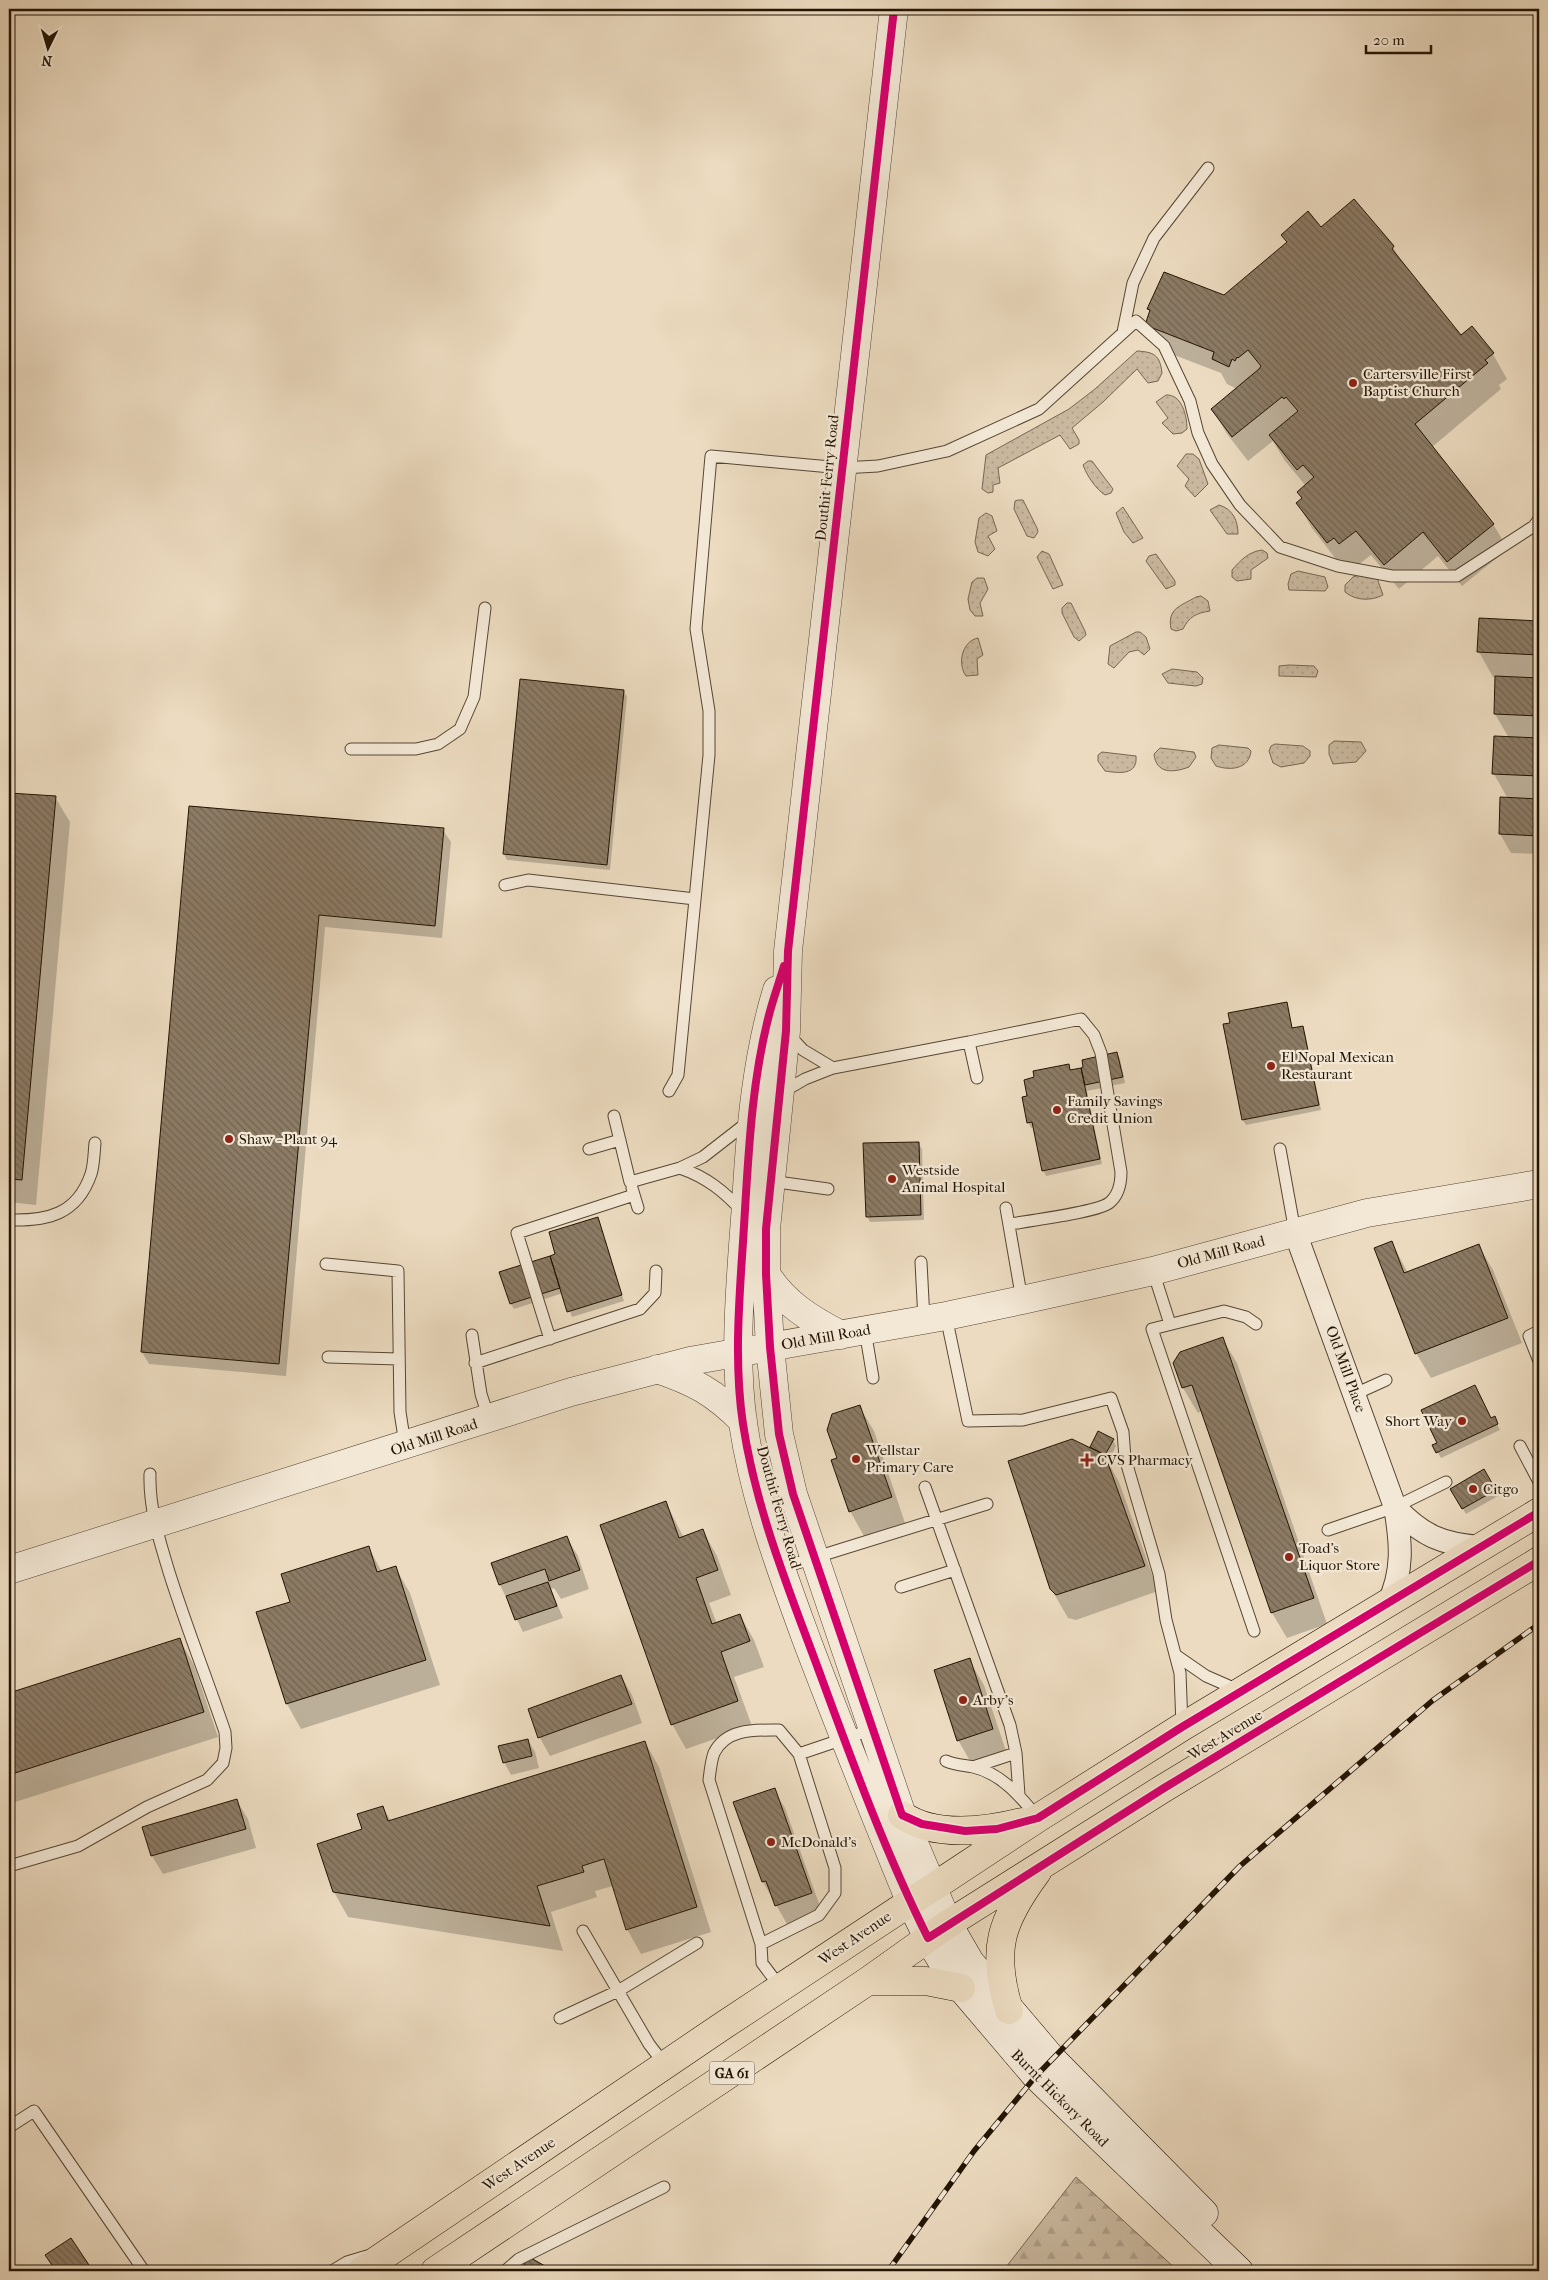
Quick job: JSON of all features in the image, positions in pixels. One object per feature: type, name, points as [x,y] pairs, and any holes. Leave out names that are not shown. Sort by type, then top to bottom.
[{"type":"main road","name":"West Avenue","points":[[361,2271],[780,1987],[1038,1818],[1182,1727],[1539,1512]]},
{"type":"main road","name":"West Avenue","points":[[435,2271],[868,1981],[938,1931],[1164,1788],[1539,1561]]},
{"type":"main road","points":[[902,1815],[922,1824],[965,1831],[997,1829],[1038,1818]]},
{"type":"main road","points":[[1009,2010],[1000,1972],[1001,1939],[1013,1908],[1043,1864]]},
{"type":"main road","points":[[868,1981],[926,1981],[960,1988]]},
{"type":"street","name":"Douthit Ferry Road","points":[[894,9],[788,951],[786,1031],[766,1229],[766,1274],[770,1347],[777,1416],[785,1463],[814,1557],[902,1815],[921,1894]]},
{"type":"street","name":"Douthit Ferry Road","points":[[788,951],[768,1016],[752,1117],[745,1214],[740,1352],[743,1421],[755,1482],[780,1568],[844,1739],[921,1894]]},
{"type":"street","name":"Old Mill Road","points":[[9,1570],[406,1446],[571,1392],[657,1369],[740,1352],[935,1318],[1022,1300],[1153,1271],[1367,1213],[1539,1184]]},
{"type":"street","name":"Old Mill Place","points":[[1295,1232],[1395,1507],[1400,1540],[1400,1567],[1397,1585],[1388,1604]]},
{"type":"street","points":[[766,1274],[791,1305],[802,1314],[853,1333]]},
{"type":"street","points":[[657,1369],[685,1378],[714,1394],[743,1421]]},
{"type":"street","name":"Old Mill Place","points":[[1395,1507],[1406,1520],[1430,1537],[1444,1543],[1480,1547]]},
{"type":"street","name":"Burnt Hickory Road","points":[[921,1894],[938,1931],[960,1988],[1036,2076],[1239,2271]]},
{"type":"street","name":"Burnt Hickory Road","points":[[938,1931],[970,1962],[1053,2060],[1232,2242],[1258,2271]]},
{"type":"lane","points":[[1123,332],[1133,283],[1154,238],[1208,168]]},
{"type":"lane","points":[[669,1091],[678,1074],[710,733],[709,711],[696,628],[711,456],[842,468],[878,466],[946,451],[1039,409],[1136,321],[1164,346],[1190,401],[1198,432],[1212,464],[1240,505],[1280,547],[1338,566],[1392,576],[1457,576],[1534,526],[1539,519]]},
{"type":"lane","points":[[351,749],[416,749],[438,744],[460,729],[474,697],[485,608]]},
{"type":"lane","points":[[505,885],[528,880],[695,899]]},
{"type":"lane","points":[[779,1095],[805,1079],[833,1068],[1080,1019],[1094,1035],[1101,1054],[1120,1163],[1121,1180],[1115,1196],[1108,1203],[1093,1209],[1010,1224]]},
{"type":"lane","points":[[786,1031],[804,1050],[833,1068]]},
{"type":"lane","points":[[968,1042],[977,1078]]},
{"type":"lane","points":[[614,1116],[638,1208]]},
{"type":"lane","points":[[630,1182],[680,1168],[716,1147],[752,1117]]},
{"type":"lane","points":[[589,1149],[620,1140]]},
{"type":"lane","points":[[9,1220],[47,1218],[60,1214],[72,1206],[83,1191],[91,1174],[95,1143]]},
{"type":"lane","points":[[1280,1149],[1295,1232]]},
{"type":"lane","points":[[680,1168],[705,1178],[719,1188],[745,1214]]},
{"type":"lane","points":[[770,1181],[828,1189]]},
{"type":"lane","points":[[550,1339],[517,1233],[634,1195]]},
{"type":"lane","points":[[1006,1208],[1022,1300]]},
{"type":"lane","points":[[921,1262],[935,1318],[968,1421],[1023,1420],[1111,1398],[1123,1432],[1125,1458],[1159,1574],[1166,1620],[1177,1656],[1182,1691],[1182,1727]]},
{"type":"lane","points":[[326,1264],[398,1271],[400,1412],[406,1446]]},
{"type":"lane","points":[[476,1364],[640,1309],[655,1293],[656,1271]]},
{"type":"lane","points":[[1153,1271],[1170,1324]]},
{"type":"lane","points":[[1254,1631],[1152,1329],[1224,1311],[1246,1317],[1256,1324]]},
{"type":"lane","points":[[1539,1331],[1529,1336],[1539,1361]]},
{"type":"lane","points":[[853,1333],[873,1378]]},
{"type":"lane","points":[[472,1335],[488,1419]]},
{"type":"lane","points":[[328,1357],[399,1359]]},
{"type":"lane","points":[[1355,1394],[1386,1380]]},
{"type":"lane","points":[[1520,1446],[1539,1482]]},
{"type":"lane","points":[[9,1866],[78,1846],[147,1808],[207,1780],[223,1763],[226,1748],[225,1732],[181,1608],[155,1524],[149,1493],[150,1474]]},
{"type":"lane","points":[[1328,1530],[1395,1507],[1446,1482]]},
{"type":"lane","points":[[925,1487],[1010,1725],[1016,1753],[1019,1795]]},
{"type":"lane","points":[[780,1568],[986,1504]]},
{"type":"lane","points":[[901,1587],[955,1570]]},
{"type":"lane","points":[[1177,1656],[1206,1676],[1242,1692]]},
{"type":"lane","points":[[799,1754],[873,1729]]},
{"type":"lane","points":[[761,1944],[819,1915],[835,1893],[835,1868],[799,1754],[779,1730],[752,1730],[730,1735],[714,1753],[709,1780],[761,1944],[762,1963],[780,1987]]},
{"type":"lane","points":[[973,1767],[1016,1753]]},
{"type":"lane","points":[[946,1762],[959,1766],[973,1767],[1000,1780],[1019,1795],[1038,1818]]},
{"type":"lane","points":[[583,1931],[649,2044],[665,2066]]},
{"type":"lane","points":[[560,2018],[618,1991],[697,1944]]},
{"type":"lane","points":[[9,2126],[34,2111],[144,2271]]},
{"type":"lane","points":[[505,2271],[519,2259],[664,2187]]},
{"type":"lane","points":[[332,2271],[347,2262],[399,2245]]},
{"type":"green space","points":[[1137,351],[1148,352],[1158,358],[1162,373],[1158,381],[1148,383],[1137,369],[1103,402],[1072,428],[1079,440],[1079,444],[1070,449],[1060,435],[998,468],[1000,483],[993,485],[993,492],[988,493],[982,489],[986,455],[1069,409],[1095,389]]},
{"type":"green space","points":[[1166,395],[1176,398],[1183,407],[1187,429],[1182,433],[1173,434],[1162,423],[1168,418],[1156,402]]},
{"type":"green space","points":[[1186,454],[1193,454],[1199,459],[1208,484],[1195,497],[1185,486],[1189,479],[1177,466]]},
{"type":"green space","points":[[1088,461],[1092,461],[1113,489],[1111,493],[1105,495],[1092,482],[1083,465]]},
{"type":"green space","points":[[1023,500],[1037,528],[1038,532],[1034,538],[1027,536],[1014,509],[1015,501]]},
{"type":"green space","points":[[1219,505],[1228,509],[1234,516],[1238,534],[1227,534],[1210,510]]},
{"type":"green space","points":[[1123,507],[1143,538],[1133,543],[1124,532],[1116,513]]},
{"type":"green space","points":[[986,513],[992,516],[997,531],[988,536],[995,549],[988,556],[978,552],[975,542],[979,518]]},
{"type":"green space","points":[[1262,550],[1267,553],[1268,558],[1251,570],[1251,579],[1237,581],[1232,577],[1232,570],[1242,560]]},
{"type":"green space","points":[[1042,551],[1049,554],[1063,585],[1053,589],[1037,557]]},
{"type":"green space","points":[[1156,554],[1175,581],[1175,585],[1166,589],[1146,561],[1149,556]]},
{"type":"green space","points":[[1298,571],[1325,577],[1328,587],[1325,591],[1289,590],[1288,584],[1291,574]]},
{"type":"green space","points":[[1362,574],[1377,578],[1383,595],[1364,599],[1354,597],[1345,592],[1345,585],[1353,577]]},
{"type":"green space","points":[[977,578],[984,578],[988,589],[980,603],[983,616],[975,616],[970,610],[968,599],[972,582]]},
{"type":"green space","points":[[1201,596],[1208,601],[1210,611],[1194,616],[1183,629],[1176,631],[1171,629],[1171,616],[1176,608]]},
{"type":"green space","points":[[1067,603],[1071,603],[1085,631],[1086,635],[1079,641],[1074,637],[1062,613],[1062,608]]},
{"type":"green space","points":[[1136,632],[1140,632],[1146,637],[1150,649],[1144,655],[1138,650],[1129,652],[1114,668],[1108,664],[1110,646]]},
{"type":"green space","points":[[978,638],[983,655],[977,659],[978,675],[966,676],[962,665],[963,654],[968,644]]},
{"type":"green space","points":[[1279,666],[1314,666],[1318,671],[1316,677],[1279,676]]},
{"type":"green space","points":[[1172,669],[1197,672],[1203,678],[1202,684],[1196,686],[1168,683],[1162,674]]},
{"type":"green space","points":[[1334,741],[1361,742],[1366,751],[1356,762],[1333,764],[1329,754],[1329,745]]},
{"type":"green space","points":[[1275,744],[1303,746],[1310,751],[1310,756],[1304,763],[1281,767],[1273,763],[1269,751],[1271,746]]},
{"type":"green space","points":[[1219,745],[1248,748],[1251,751],[1250,757],[1247,762],[1238,767],[1222,768],[1216,766],[1211,758],[1212,748]]},
{"type":"green space","points":[[1160,748],[1194,752],[1196,757],[1189,767],[1171,771],[1166,770],[1155,761],[1154,754]]},
{"type":"green space","points":[[1102,752],[1136,756],[1136,762],[1134,767],[1126,772],[1105,771],[1098,761],[1098,755]]},
{"type":"green space","points":[[1076,2177],[1178,2271],[1003,2271]]},
{"type":"building","name":"Cartersville First Baptist Church","points":[[1354,199],[1394,246],[1392,249],[1461,335],[1472,326],[1494,353],[1485,360],[1488,363],[1415,424],[1494,524],[1447,562],[1423,532],[1384,565],[1356,531],[1339,544],[1334,538],[1327,543],[1296,503],[1302,498],[1297,492],[1314,477],[1303,465],[1297,470],[1269,435],[1298,411],[1286,397],[1284,399],[1282,397],[1232,437],[1211,409],[1261,366],[1248,350],[1237,357],[1235,361],[1232,359],[1229,367],[1212,359],[1214,352],[1145,325],[1150,310],[1147,309],[1164,272],[1224,295],[1287,242],[1281,235],[1308,211],[1321,227]]},
{"type":"building","points":[[1479,618],[1539,621],[1539,655],[1477,652]]},
{"type":"building","points":[[1495,676],[1539,678],[1539,716],[1494,714]]},
{"type":"building","points":[[520,679],[624,690],[607,865],[503,854]]},
{"type":"building","points":[[1494,736],[1539,738],[1539,776],[1492,774]]},
{"type":"building","points":[[9,793],[56,796],[22,1180],[9,1179]]},
{"type":"building","points":[[1500,797],[1539,799],[1539,836],[1499,834]]},
{"type":"building","name":"Shaw - Plant 94","points":[[189,806],[444,828],[435,926],[319,915],[279,1364],[141,1352]]},
{"type":"building","name":"El Nopal Mexican Restaurant","points":[[1287,1002],[1292,1028],[1303,1026],[1319,1105],[1242,1120],[1223,1024],[1230,1023],[1228,1013]]},
{"type":"building","points":[[1117,1052],[1123,1077],[1085,1085],[1081,1068],[1083,1067],[1082,1060]]},
{"type":"building","name":"Family Savings Credit Union","points":[[1069,1064],[1070,1070],[1081,1068],[1100,1159],[1042,1171],[1032,1122],[1027,1123],[1022,1097],[1027,1096],[1024,1080],[1034,1077],[1033,1071]]},
{"type":"building","name":"Westside Animal Hospital","points":[[919,1142],[921,1215],[866,1217],[863,1143]]},
{"type":"building","points":[[598,1217],[622,1295],[567,1312],[550,1256],[555,1254],[549,1232]]},
{"type":"building","points":[[1392,1241],[1404,1273],[1479,1244],[1508,1318],[1415,1354],[1374,1248]]},
{"type":"building","points":[[550,1256],[560,1288],[510,1304],[499,1272]]},
{"type":"building","points":[[1223,1337],[1314,1598],[1271,1613],[1192,1385],[1182,1388],[1173,1363],[1180,1352]]},
{"type":"building","name":"Short Way","points":[[1475,1385],[1491,1418],[1495,1416],[1498,1424],[1436,1453],[1432,1445],[1437,1443],[1421,1410]]},
{"type":"building","name":"Wellstar Primary Care","points":[[860,1405],[892,1497],[849,1512],[831,1460],[837,1458],[827,1430],[832,1414]]},
{"type":"building","points":[[1098,1431],[1114,1439],[1105,1455],[1090,1447]]},
{"type":"building","points":[[1072,1439],[1105,1455],[1145,1566],[1056,1595],[1050,1589],[1008,1461]]},
{"type":"building","name":"Citgo","points":[[1484,1469],[1496,1490],[1462,1509],[1450,1489]]},
{"type":"building","points":[[666,1501],[679,1538],[703,1529],[718,1570],[696,1578],[712,1624],[740,1614],[750,1641],[721,1652],[738,1701],[671,1725],[600,1525]]},
{"type":"building","points":[[567,1536],[580,1570],[549,1581],[545,1569],[499,1585],[491,1563]]},
{"type":"building","points":[[369,1546],[377,1572],[396,1566],[426,1660],[286,1704],[256,1612],[290,1602],[281,1574]]},
{"type":"building","points":[[548,1582],[557,1606],[515,1620],[506,1596]]},
{"type":"building","points":[[180,1638],[204,1712],[9,1775],[9,1693]]},
{"type":"building","name":"Arby's","points":[[970,1658],[993,1729],[957,1741],[934,1670]]},
{"type":"building","points":[[621,1675],[632,1704],[538,1738],[528,1709]]},
{"type":"building","points":[[528,1739],[532,1756],[503,1763],[498,1746]]},
{"type":"building","points":[[645,1741],[697,1907],[626,1930],[604,1859],[582,1866],[584,1872],[537,1886],[550,1926],[333,1892],[317,1844],[362,1829],[357,1814],[383,1806],[388,1821]]},
{"type":"building","name":"McDonald's","points":[[775,1788],[812,1893],[775,1906],[766,1881],[762,1882],[733,1802]]},
{"type":"building","points":[[237,1799],[246,1829],[151,1856],[142,1827]]},
{"type":"building","points":[[71,2238],[93,2271],[56,2271],[45,2255]]},
{"type":"building","points":[[529,2257],[554,2271],[520,2271]]},
{"type":"railway","points":[[888,2271],[974,2151],[1036,2076],[1240,1866],[1432,1701],[1539,1624]]},
{"type":"cycle path","points":[[894,9],[788,951],[786,1031],[766,1229],[766,1274],[770,1347],[779,1434],[793,1494],[902,1815],[922,1824],[965,1831],[997,1829],[1038,1818],[1182,1727],[1539,1512]]},
{"type":"cycle path","points":[[784,966],[763,1043],[754,1099],[748,1156],[738,1333],[740,1402],[743,1424],[756,1487],[785,1580],[870,1806],[897,1873],[928,1938],[1164,1788],[1539,1561]]},
{"type":"place","name":"Cartersville First Baptist Church","points":[[1353,383]]},
{"type":"place","name":"El Nopal Mexican Restaurant","points":[[1271,1066]]},
{"type":"place","name":"Family Savings Credit Union","points":[[1057,1110]]},
{"type":"place","name":"Shaw - Plant 94","points":[[229,1139]]},
{"type":"place","name":"Westside Animal Hospital","points":[[892,1179]]},
{"type":"place","name":"Short Way","points":[[1462,1421]]},
{"type":"place","name":"Wellstar Primary Care","points":[[856,1459]]},
{"type":"place","name":"CVS Pharmacy","points":[[1087,1460]]},
{"type":"place","name":"Citgo","points":[[1473,1489]]},
{"type":"place","name":"Toad's Liquor Store","points":[[1289,1557]]},
{"type":"place","name":"Arby's","points":[[963,1700]]},
{"type":"place","name":"McDonald's","points":[[771,1842]]}]
